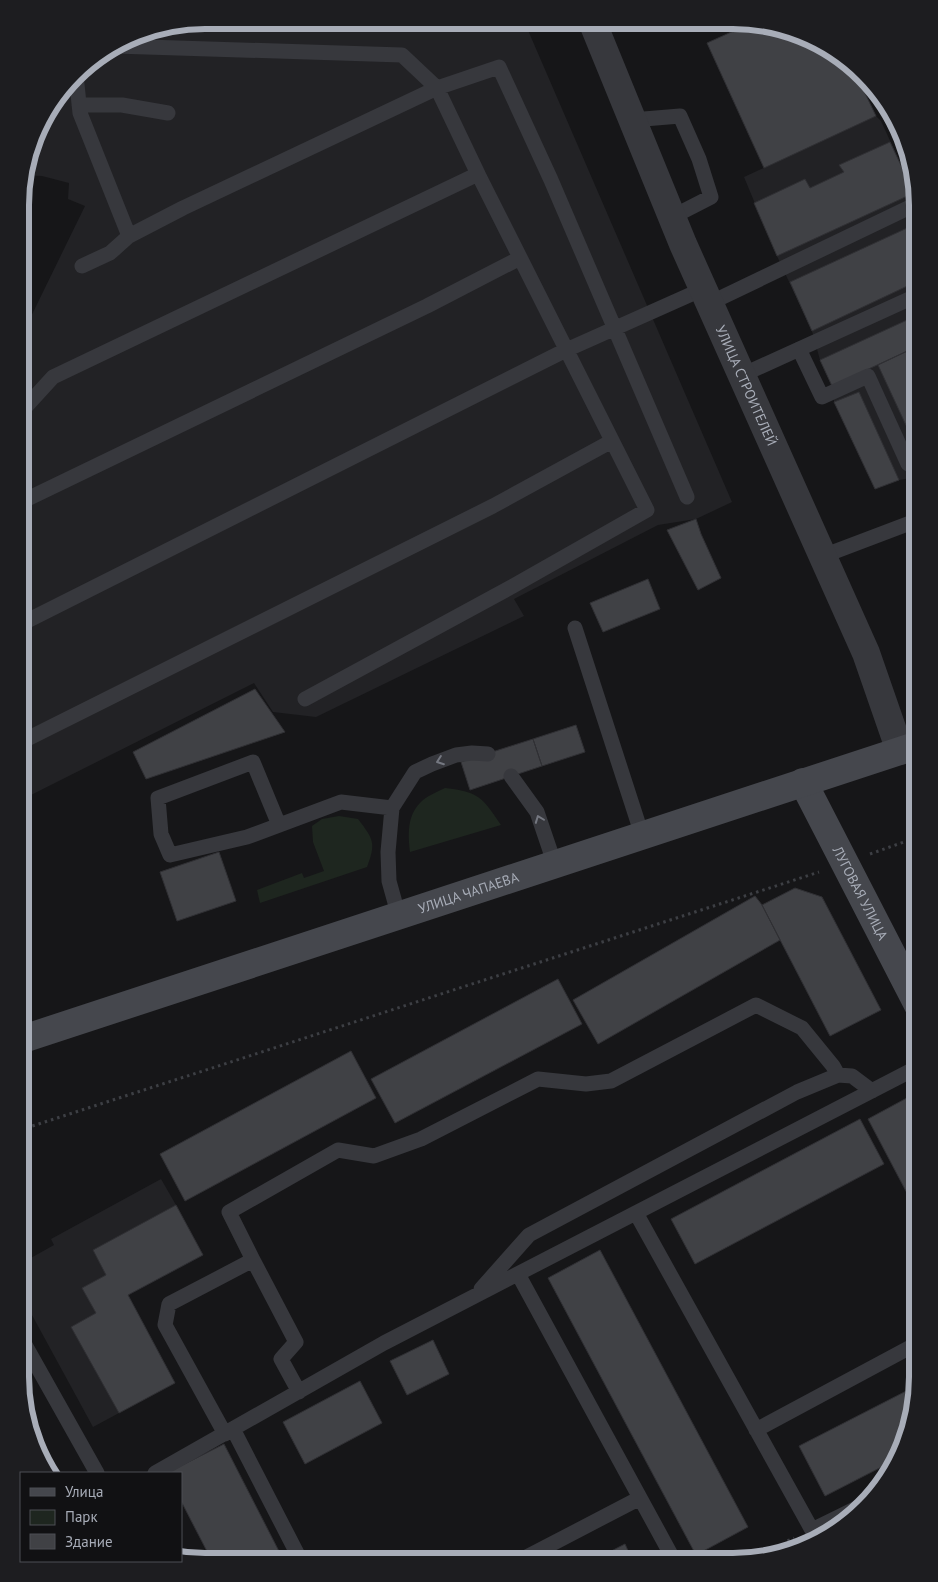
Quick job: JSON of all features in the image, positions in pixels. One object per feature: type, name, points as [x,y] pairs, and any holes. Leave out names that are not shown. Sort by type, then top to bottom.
[{"type":"main road","name":"УЛИЦА ЧАПАЕВА","points":[[29,1037],[909,748]]},
{"type":"main road","name":"ЛУГОВАЯ УЛИЦА","points":[[803,782],[909,988]]},
{"type":"street","name":"УЛИЦА СТРОИТЕЛЕЙ","points":[[595,29],[706,296],[909,748]]},
{"type":"lane","points":[[128,46],[402,55],[437,88],[478,174],[647,510],[305,699]]},
{"type":"lane","points":[[82,266],[110,252],[129,236],[183,208],[437,88],[499,67],[551,180],[687,496]]},
{"type":"lane","points":[[77,84],[80,113],[129,236]]},
{"type":"lane","points":[[79,105],[122,105],[168,113]]},
{"type":"lane","points":[[632,120],[680,116],[699,159],[711,198],[672,217]]},
{"type":"lane","points":[[29,403],[53,377],[478,174]]},
{"type":"lane","points":[[29,620],[567,349],[614,328],[706,296],[908,208]]},
{"type":"lane","points":[[29,498],[427,306],[520,258]]},
{"type":"lane","points":[[742,375],[909,299]]},
{"type":"lane","points":[[800,349],[822,397],[868,376],[908,464]]},
{"type":"lane","points":[[29,738],[492,506],[612,441]]},
{"type":"lane","points":[[823,556],[909,523]]},
{"type":"lane","points":[[575,628],[642,835]]},
{"type":"lane","points":[[398,917],[388,881],[388,852],[392,808],[415,772],[456,755],[488,754]]},
{"type":"lane","points":[[279,825],[253,762],[158,798],[161,834],[170,855],[248,837],[341,802],[392,808]]},
{"type":"lane","points":[[511,776],[537,812],[555,865]]},
{"type":"lane","points":[[299,1392],[281,1359],[296,1342],[228,1212],[338,1150],[374,1156],[421,1139],[538,1079],[586,1084],[611,1081],[756,1005],[802,1028],[833,1066],[838,1075]]},
{"type":"lane","points":[[157,1472],[384,1343],[909,1072]]},
{"type":"lane","points":[[476,1296],[529,1235],[797,1092],[838,1075],[852,1076],[872,1090]]},
{"type":"lane","points":[[636,1213],[812,1530],[843,1515]]},
{"type":"lane","points":[[253,1260],[169,1304],[165,1325],[229,1432],[297,1553]]},
{"type":"lane","points":[[518,1274],[670,1553]]},
{"type":"lane","points":[[756,1430],[909,1348]]},
{"type":"lane","points":[[29,1352],[96,1472]]},
{"type":"lane","points":[[534,1553],[640,1498]]},
{"type":"path","points":[[29,1127],[844,863],[909,840]]},
{"type":"shaded area","points":[[193,29],[527,29],[732,502],[696,519],[658,525],[514,599],[524,616],[316,717],[273,712],[254,683],[29,796],[29,321],[85,206],[68,199],[69,183],[42,176],[31,175],[32,170],[42,137],[58,107],[80,80],[107,58],[148,38],[170,32]]},
{"type":"shaded area","points":[[876,116],[881,121],[907,179],[909,193],[909,478],[875,489],[834,402],[832,386],[820,360],[812,331],[777,256],[744,177]]},
{"type":"shaded area","points":[[161,1179],[176,1205],[93,1250],[106,1275],[83,1288],[96,1313],[71,1327],[119,1413],[93,1427],[29,1310],[29,1259],[54,1245],[51,1239]]},
{"type":"green space","points":[[445,788],[473,794],[484,802],[501,825],[410,852],[409,832],[416,808],[432,794]]},
{"type":"green space","points":[[339,816],[358,819],[370,837],[372,852],[367,867],[260,903],[257,890],[302,873],[304,878],[324,871],[313,842],[312,826],[322,819]]},
{"type":"building","points":[[738,29],[768,32],[801,42],[831,58],[858,80],[876,116],[764,168],[707,43]]},
{"type":"building","points":[[890,142],[908,179],[909,195],[777,256],[754,203],[805,179],[810,188],[844,172],[839,165]]},
{"type":"building","points":[[909,227],[909,285],[812,331],[790,282]]},
{"type":"building","points":[[909,319],[909,350],[832,386],[820,360]]},
{"type":"building","points":[[909,350],[909,432],[878,365]]},
{"type":"building","points":[[859,392],[899,480],[875,489],[834,402]]},
{"type":"building","points":[[696,519],[721,578],[698,590],[667,530]]},
{"type":"building","points":[[648,579],[660,609],[603,632],[590,603]]},
{"type":"building","points":[[255,689],[285,732],[146,779],[133,752]]},
{"type":"building","points":[[576,725],[585,752],[542,766],[533,739]]},
{"type":"building","points":[[533,739],[542,766],[470,790],[461,762]]},
{"type":"building","points":[[219,852],[236,901],[177,921],[160,872]]},
{"type":"building","points":[[795,888],[822,897],[881,1010],[830,1036],[762,905]]},
{"type":"building","points":[[755,896],[762,905],[780,940],[598,1044],[573,1000]]},
{"type":"building","points":[[558,979],[582,1024],[395,1123],[371,1079]]},
{"type":"building","points":[[351,1051],[376,1098],[185,1201],[160,1154]]},
{"type":"building","points":[[909,1097],[909,1197],[868,1119]]},
{"type":"building","points":[[860,1119],[884,1164],[695,1264],[671,1219]]},
{"type":"building","points":[[176,1205],[203,1255],[128,1295],[175,1383],[119,1413],[71,1327],[96,1313],[82,1288],[106,1275],[93,1250]]},
{"type":"building","points":[[600,1250],[748,1527],[700,1553],[695,1553],[548,1278]]},
{"type":"building","points":[[433,1340],[449,1374],[407,1395],[390,1361]]},
{"type":"building","points":[[360,1381],[382,1423],[305,1464],[283,1422]]},
{"type":"building","points":[[909,1390],[906,1412],[900,1434],[886,1465],[825,1496],[799,1446]]},
{"type":"building","points":[[224,1444],[280,1553],[208,1553],[182,1503],[182,1472],[169,1472]]},
{"type":"building","points":[[625,1544],[629,1553],[608,1553]]}]
